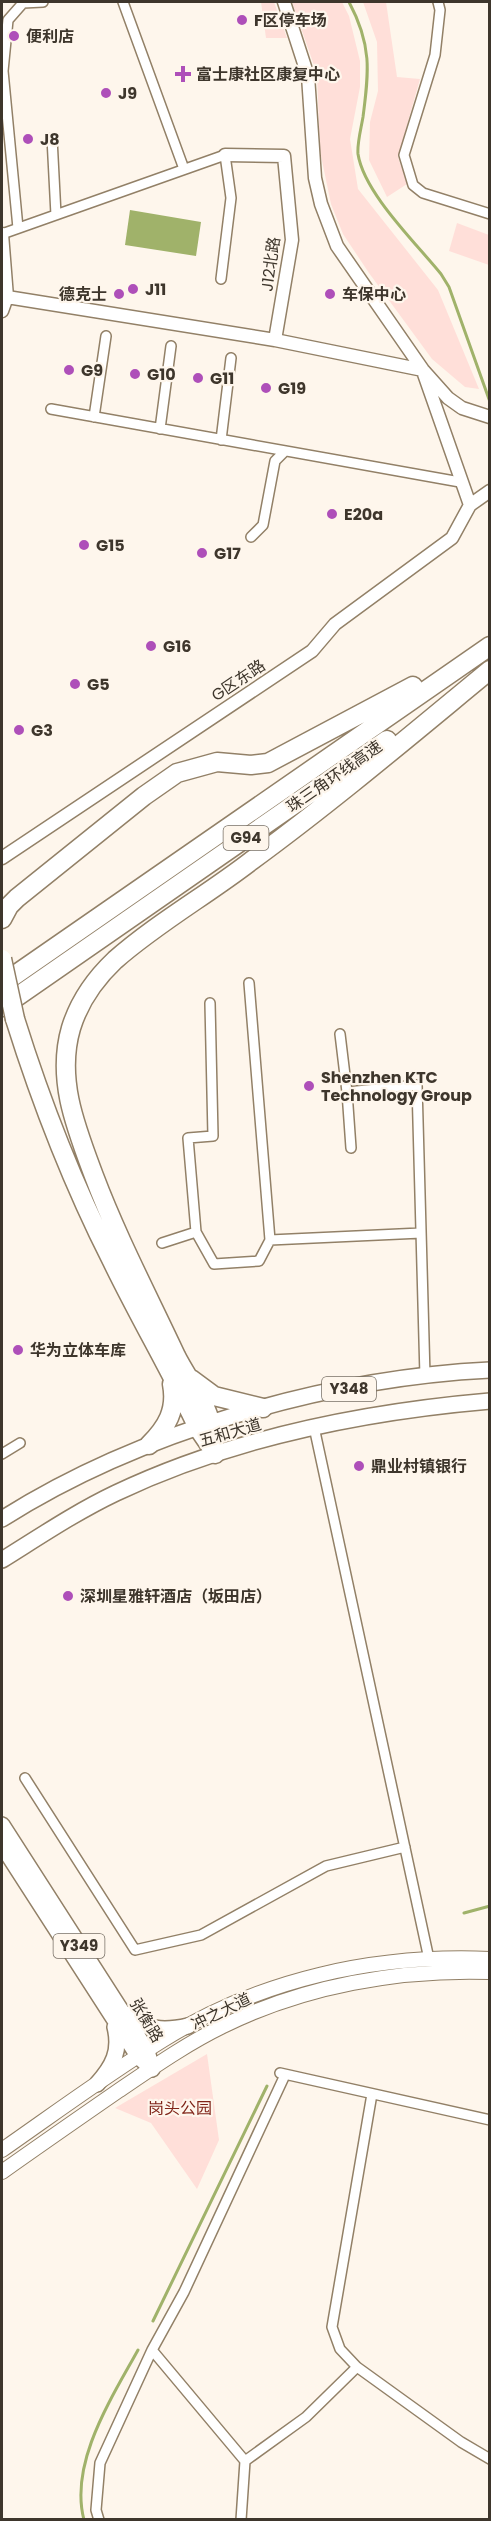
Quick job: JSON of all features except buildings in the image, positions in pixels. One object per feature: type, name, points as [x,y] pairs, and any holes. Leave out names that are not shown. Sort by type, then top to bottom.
[{"type":"highway","points":[[2,920],[3,914],[17,898],[144,796],[177,774],[218,762],[251,765],[276,760],[489,646]]},
{"type":"highway","name":"珠三角环线高速","points":[[2,984],[489,646]]},
{"type":"highway","points":[[108,1232],[69,1101],[66,1083],[66,1060],[71,1029],[80,1006],[96,981],[114,961],[139,940],[303,822],[489,669]]},
{"type":"highway","name":"珠三角环线高速","points":[[8,1013],[489,669]]},
{"type":"highway","points":[[2,952],[8,1013],[32,1074],[204,1425],[215,1454]]},
{"type":"highway","points":[[175,1368],[214,1396],[263,1408]]},
{"type":"highway","points":[[149,1445],[169,1421],[173,1407],[175,1368]]},
{"type":"main road","name":"五和大道","points":[[2,1519],[79,1477],[149,1445],[204,1425],[263,1408],[358,1387],[425,1376],[489,1370]]},
{"type":"main road","name":"五和大道","points":[[2,1560],[77,1513],[114,1494],[154,1476],[215,1454],[314,1427],[430,1406],[489,1401]]},
{"type":"main road","name":"张衡路","points":[[2,1825],[114,2010],[152,2068]]},
{"type":"main road","name":"张衡路","points":[[2,1845],[114,2010]]},
{"type":"main road","name":"冲之大道","points":[[2,2150],[142,2054],[188,2026],[253,1996],[304,1979],[374,1964],[429,1959],[489,1959]]},
{"type":"main road","name":"冲之大道","points":[[2,2172],[152,2068],[221,2027],[246,2015],[331,1988],[400,1977],[489,1972]]},
{"type":"main road","points":[[114,2010],[154,2029],[166,2030],[188,2026]]},
{"type":"main road","points":[[97,2084],[107,2073],[117,2052],[118,2038],[114,2010]]},
{"type":"street","points":[[18,228],[3,71],[4,45],[8,20],[23,3],[43,2]]},
{"type":"street","points":[[123,2],[184,169]]},
{"type":"street","points":[[284,2],[308,76],[315,177],[321,204],[337,246],[423,370],[448,398],[462,408],[484,416]]},
{"type":"street","points":[[438,2],[440,10],[435,55],[404,155],[413,185],[423,193],[489,214]]},
{"type":"street","points":[[52,138],[57,215]]},
{"type":"street","points":[[2,311],[7,297],[2,234],[225,155],[231,198],[221,279]]},
{"type":"street","name":"J12北路","points":[[225,155],[284,156],[292,240],[275,340]]},
{"type":"street","points":[[7,297],[275,340],[423,370]]},
{"type":"street","points":[[94,417],[106,336]]},
{"type":"street","points":[[160,429],[171,346]]},
{"type":"street","points":[[221,440],[231,358]]},
{"type":"street","points":[[423,370],[460,482],[470,505],[489,491]]},
{"type":"street","points":[[51,409],[460,482]]},
{"type":"street","points":[[251,537],[263,525],[275,461],[285,451]]},
{"type":"street","name":"G区东路","points":[[2,858],[312,651],[335,624],[452,538],[470,505]]},
{"type":"street","points":[[210,1003],[213,1136],[188,1138],[196,1232],[214,1264],[260,1261],[270,1240],[249,983]]},
{"type":"street","points":[[340,1034],[351,1148]]},
{"type":"street","points":[[347,1092],[417,1085],[425,1376]]},
{"type":"street","points":[[162,1243],[196,1232]]},
{"type":"street","points":[[270,1240],[421,1233]]},
{"type":"street","points":[[314,1427],[429,1959]]},
{"type":"street","points":[[2,1454],[20,1443]]},
{"type":"street","points":[[25,1778],[135,1950],[201,1935],[326,1866],[405,1847]]},
{"type":"street","points":[[99,2520],[96,2510],[100,2463],[152,2350],[184,2292],[283,2074],[489,2120]]},
{"type":"street","points":[[372,2094],[332,2327],[340,2349],[357,2367],[461,2442],[489,2459]]},
{"type":"street","points":[[152,2350],[245,2461],[242,2520]]},
{"type":"street","points":[[245,2461],[306,2416],[357,2367]]},
{"type":"green space","points":[[261,2],[274,2],[287,38],[266,38]]},
{"type":"green space","points":[[292,2],[342,2],[349,16],[360,61],[360,87],[350,139],[358,189],[438,290],[479,389],[465,387],[432,359],[343,234],[331,204],[320,151],[317,74]]},
{"type":"green space","points":[[363,2],[386,2],[397,77],[420,79],[398,157],[407,184],[387,197],[369,160],[370,122],[378,91],[377,42]]},
{"type":"green space","points":[[457,223],[489,235],[489,265],[449,251]]},
{"type":"green space","name":"岗头公园","points":[[207,2054],[219,2140],[197,2189],[151,2123],[115,2108]]},
{"type":"shaded area","points":[[130,210],[201,222],[196,256],[125,245]]},
{"type":"waterway","points":[[349,2],[362,32],[367,58],[367,86],[358,150],[362,169],[380,201],[441,274],[449,287],[490,402]]},
{"type":"waterway","points":[[464,1913],[490,1906]]},
{"type":"waterway","points":[[153,2321],[267,2086]]},
{"type":"waterway","points":[[84,2520],[81,2498],[82,2476],[87,2454],[105,2410],[138,2350]]},
{"type":"place","name":"F区停车场","points":[[242,20]]},
{"type":"place","name":"便利店","points":[[14,36]]},
{"type":"place","name":"富士康社区康复中心","points":[[183,74]]},
{"type":"place","name":"J9","points":[[106,93]]},
{"type":"place","name":"J8","points":[[28,139]]},
{"type":"place","name":"J11","points":[[133,289]]},
{"type":"place","name":"德克士","points":[[119,294]]},
{"type":"place","name":"车保中心","points":[[330,294]]},
{"type":"place","name":"G9","points":[[69,370]]},
{"type":"place","name":"G10","points":[[135,374]]},
{"type":"place","name":"G11","points":[[198,378]]},
{"type":"place","name":"G19","points":[[266,388]]},
{"type":"place","name":"E20a","points":[[332,514]]},
{"type":"place","name":"G15","points":[[84,545]]},
{"type":"place","name":"G17","points":[[202,553]]},
{"type":"place","name":"G16","points":[[151,646]]},
{"type":"place","name":"G5","points":[[75,684]]},
{"type":"place","name":"G3","points":[[19,730]]},
{"type":"place","name":"Shenzhen KTC Technology Group","points":[[309,1086]]},
{"type":"place","name":"华为立体车库","points":[[18,1350]]},
{"type":"place","name":"鼎业村镇银行","points":[[359,1466]]},
{"type":"place","name":"深圳星雅轩酒店（坂田店）","points":[[68,1596]]}]
